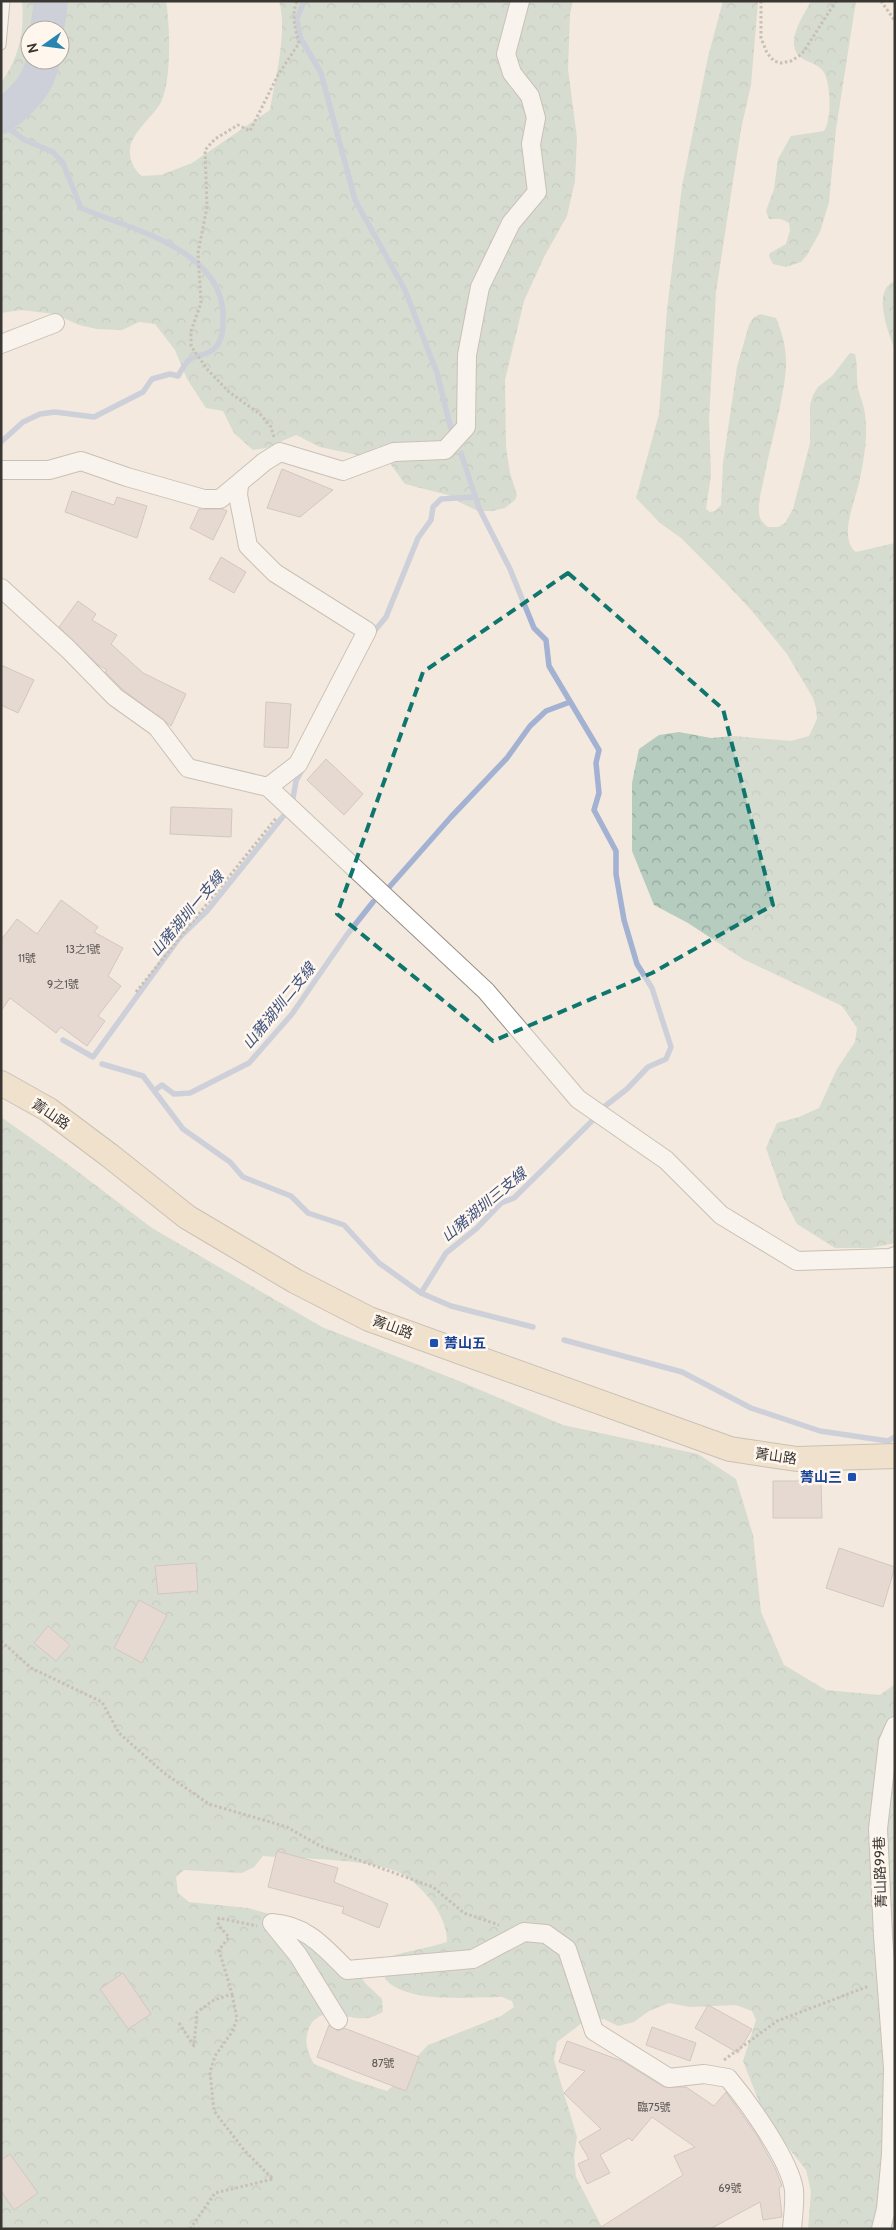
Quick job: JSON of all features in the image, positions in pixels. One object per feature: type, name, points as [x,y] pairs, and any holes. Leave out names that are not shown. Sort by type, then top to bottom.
[{"type":"street","points":[[1,470],[49,470],[81,461],[204,500],[220,499],[239,485],[264,462],[280,452],[343,471],[394,452],[445,450],[466,427],[467,355],[480,287],[511,223],[537,192],[531,144],[536,118],[530,96],[512,72],[506,54],[520,1]]},
{"type":"street","points":[[1,344],[55,323]]},
{"type":"street","points":[[239,485],[238,495],[248,546],[274,573],[367,631],[298,764],[268,787]]},
{"type":"street","points":[[1,588],[68,649],[115,697],[157,726],[188,768],[268,787],[486,991],[578,1099],[666,1160],[721,1215],[797,1261],[890,1258],[895,1256]]},
{"type":"street","name":"菁山路","points":[[1,1083],[49,1110],[187,1217],[295,1281],[369,1319],[730,1449],[797,1459],[894,1457]]},
{"type":"street","name":"菁山路99巷","points":[[881,2229],[886,2208],[891,2154],[893,2078],[878,1829],[888,1742],[895,1726]]},
{"type":"street","points":[[272,1923],[287,1924],[315,1938],[347,1970],[474,1959],[524,1932],[546,1934],[567,1949],[594,2031],[670,2078],[704,2074],[728,2078],[746,2100],[786,2166],[794,2190],[792,2229]]},
{"type":"street","points":[[272,1923],[298,1955],[338,2020]]},
{"type":"lane","points":[[1,45],[5,1]]},
{"type":"path","points":[[278,453],[271,427],[260,414],[229,392],[198,358],[191,346],[191,331],[201,303],[198,253],[206,207],[204,150],[215,139],[238,125],[250,131],[278,75],[299,42],[294,25],[293,10],[297,1]]},
{"type":"path","points":[[761,1],[761,38],[767,53],[774,61],[781,63],[791,61],[802,54],[836,1]]},
{"type":"path","points":[[881,1],[895,21]]},
{"type":"path","points":[[136,992],[287,804]]},
{"type":"path","points":[[1,1641],[30,1668],[102,1702],[119,1733],[164,1773],[209,1804],[287,1827],[320,1846],[433,1887],[464,1913],[524,1932]]},
{"type":"path","points":[[190,2229],[215,2193],[273,2179],[244,2150],[214,2111],[210,2072],[215,2056],[232,2032],[237,2019],[220,1950],[228,1937],[218,1925],[219,1918],[258,1927],[272,1923]]},
{"type":"path","points":[[704,2074],[777,2021],[886,1980]]},
{"type":"path","points":[[179,2023],[194,2046],[196,2012],[214,2000],[232,1994]]},
{"type":"highlighted area","points":[[568,573],[723,709],[773,905],[652,973],[493,1041],[337,914],[423,672]]},
{"type":"green space","points":[[22,1],[166,1],[169,54],[167,83],[160,104],[134,137],[130,149],[132,164],[141,176],[161,175],[192,163],[270,110],[281,41],[282,27],[279,1],[573,1],[570,14],[568,69],[577,138],[575,181],[567,216],[544,257],[524,301],[505,380],[506,447],[510,473],[517,495],[515,500],[505,508],[492,511],[478,511],[448,495],[405,484],[378,447],[362,456],[320,447],[296,435],[266,448],[253,450],[234,433],[223,411],[206,408],[187,379],[175,350],[155,324],[139,322],[122,330],[97,329],[79,325],[55,314],[21,310],[1,313],[1,83],[12,64],[20,39],[20,70],[70,70],[70,20],[23,20]]},
{"type":"green space","points":[[723,1],[758,1],[751,85],[741,129],[716,292],[709,419],[711,475],[706,509],[710,512],[715,511],[721,505],[723,463],[737,367],[749,325],[753,318],[760,314],[776,318],[781,330],[786,356],[782,397],[760,499],[759,512],[761,519],[768,527],[778,527],[785,523],[793,509],[810,443],[810,405],[813,395],[818,387],[832,376],[850,353],[855,354],[856,358],[857,384],[864,411],[866,432],[861,474],[849,519],[848,538],[856,552],[895,543],[895,1243],[871,1248],[835,1248],[797,1224],[783,1197],[766,1148],[777,1123],[799,1117],[819,1108],[837,1069],[855,1042],[857,1028],[842,1006],[743,959],[688,923],[654,905],[632,851],[632,783],[639,749],[659,735],[679,732],[711,738],[734,736],[791,741],[809,736],[817,719],[813,698],[787,654],[752,611],[681,538],[660,523],[636,498],[659,414],[667,310],[682,186],[708,57]]},
{"type":"green space","points":[[811,1],[856,1],[836,129],[829,202],[820,232],[807,255],[801,262],[786,267],[773,264],[769,256],[770,253],[786,244],[790,230],[789,223],[781,219],[769,219],[766,211],[774,189],[778,159],[791,136],[824,131],[827,126],[829,110],[829,92],[826,76],[815,64],[798,55],[794,44],[797,27]]},
{"type":"green space","points":[[895,281],[895,350],[886,323],[883,302],[884,293],[888,286]]},
{"type":"green space","points":[[1,1117],[69,1165],[152,1228],[322,1327],[459,1381],[563,1425],[698,1454],[736,1479],[753,1535],[761,1612],[784,1665],[826,1690],[880,1695],[895,1684],[895,2229],[808,2229],[811,2191],[806,2170],[780,2137],[761,2107],[743,2061],[756,2020],[752,2011],[736,2005],[690,2007],[669,2003],[649,2011],[634,2022],[618,2026],[604,2019],[582,2023],[557,2042],[554,2060],[577,2137],[574,2157],[576,2177],[603,2229],[1,2229]],"holes":[[[263,1856],[358,1863],[393,1870],[406,1876],[421,1889],[436,1908],[445,1926],[447,1942],[387,1958],[385,1979],[395,1987],[423,1996],[457,1998],[502,1997],[512,2001],[514,2007],[501,2016],[428,2045],[408,2066],[405,2076],[387,2091],[314,2064],[306,2041],[310,2026],[315,2019],[328,2015],[370,2018],[383,2012],[382,1999],[366,1984],[340,1949],[322,1933],[299,1922],[248,1908],[189,1902],[178,1893],[176,1877],[184,1870],[242,1873],[254,1867]]]},
{"type":"building","points":[[282,469],[333,490],[300,517],[267,508]]},
{"type":"building","points":[[72,491],[114,505],[117,497],[147,506],[137,538],[65,512]]},
{"type":"building","points":[[199,509],[223,509],[227,511],[213,540],[190,528]]},
{"type":"building","points":[[221,557],[246,572],[234,593],[209,579]]},
{"type":"building","points":[[78,601],[96,614],[92,620],[117,635],[111,644],[143,673],[186,694],[171,726],[122,689],[105,672],[107,670],[98,665],[59,627]]},
{"type":"building","points":[[1,665],[34,680],[18,713],[1,705]]},
{"type":"building","points":[[266,702],[291,704],[288,748],[264,747]]},
{"type":"building","points":[[326,759],[363,794],[344,815],[307,780]]},
{"type":"building","points":[[171,807],[232,809],[231,837],[170,834]]},
{"type":"building","points":[[61,900],[98,927],[94,932],[123,948],[108,976],[121,986],[98,1016],[105,1021],[87,1046],[61,1027],[56,1033],[10,998],[1,1011],[1,940],[17,919],[37,934]]},
{"type":"building","points":[[773,1481],[821,1481],[822,1518],[773,1518]]},
{"type":"building","points":[[839,1548],[895,1567],[883,1607],[826,1588]]},
{"type":"building","points":[[196,1563],[198,1591],[158,1594],[155,1566]]},
{"type":"building","points":[[139,1600],[167,1615],[142,1663],[114,1648]]},
{"type":"building","points":[[48,1626],[70,1645],[56,1661],[34,1643]]},
{"type":"building","points":[[277,1851],[338,1868],[334,1882],[388,1904],[379,1928],[342,1913],[344,1907],[268,1887]]},
{"type":"building","points":[[123,1973],[151,2014],[128,2029],[100,1989]]},
{"type":"building","points":[[708,2005],[752,2029],[738,2053],[695,2028]]},
{"type":"building","points":[[329,2025],[338,2031],[344,2028],[419,2057],[406,2091],[317,2057]]},
{"type":"building","points":[[652,2027],[696,2043],[690,2061],[646,2045]]},
{"type":"building","points":[[567,2041],[622,2061],[664,2087],[686,2087],[714,2106],[726,2092],[758,2137],[775,2168],[782,2186],[779,2188],[782,2217],[763,2220],[760,2202],[710,2229],[598,2229],[683,2175],[674,2156],[695,2147],[652,2117],[632,2141],[629,2138],[600,2155],[610,2173],[587,2184],[578,2164],[589,2159],[579,2142],[601,2129],[564,2093],[585,2071],[559,2062]]},
{"type":"building","points":[[10,2154],[38,2193],[14,2210],[1,2191],[1,2160]]},
{"type":"waterway","points":[[48,20],[51,1]]},
{"type":"waterway","points":[[304,1],[297,19],[300,37],[321,73],[355,200],[405,290],[437,373],[451,429]]},
{"type":"waterway","points":[[1,117],[28,92],[41,70]]},
{"type":"waterway","points":[[1,123],[25,140],[53,152],[63,163],[81,208],[146,233],[190,257],[207,273],[218,291],[223,314],[223,329],[218,344],[208,353],[189,360],[178,376],[170,374],[152,379],[143,392],[94,417],[55,412],[40,414],[23,422],[1,442]]},
{"type":"waterway","points":[[461,453],[479,508],[510,569],[534,628],[546,640],[549,666],[599,750],[596,763],[599,793],[594,810],[616,851],[616,874],[624,920],[637,964],[652,988],[671,1047],[666,1059],[648,1067],[627,1089],[600,1110]]},
{"type":"waterway","points":[[371,635],[386,617],[418,538],[431,520],[433,507],[441,499],[475,497]]},
{"type":"waterway","points":[[384,893],[451,817],[507,758],[530,726],[546,711],[570,702]]},
{"type":"waterway","points":[[292,804],[296,781],[303,768]]},
{"type":"waterway","name":"山豬湖圳一支線","points":[[63,1040],[93,1057],[180,937],[207,911],[285,814]]},
{"type":"waterway","name":"山豬湖圳二支線","points":[[155,1090],[162,1085],[174,1094],[190,1093],[249,1063],[292,1014],[346,936],[373,902]]},
{"type":"waterway","points":[[102,1064],[143,1076],[183,1129],[230,1162],[243,1177],[291,1196],[308,1213],[344,1225],[379,1263],[421,1293],[451,1306],[533,1327]]},
{"type":"waterway","name":"山豬湖圳三支線","points":[[421,1293],[446,1253],[477,1228],[501,1203],[514,1198],[592,1121]]},
{"type":"waterway","points":[[564,1340],[682,1372],[751,1408],[820,1431],[888,1441],[895,1437]]},
{"type":"place","name":"菁山五","points":[[434,1343]]},
{"type":"place","name":"菁山三","points":[[852,1477]]}]
